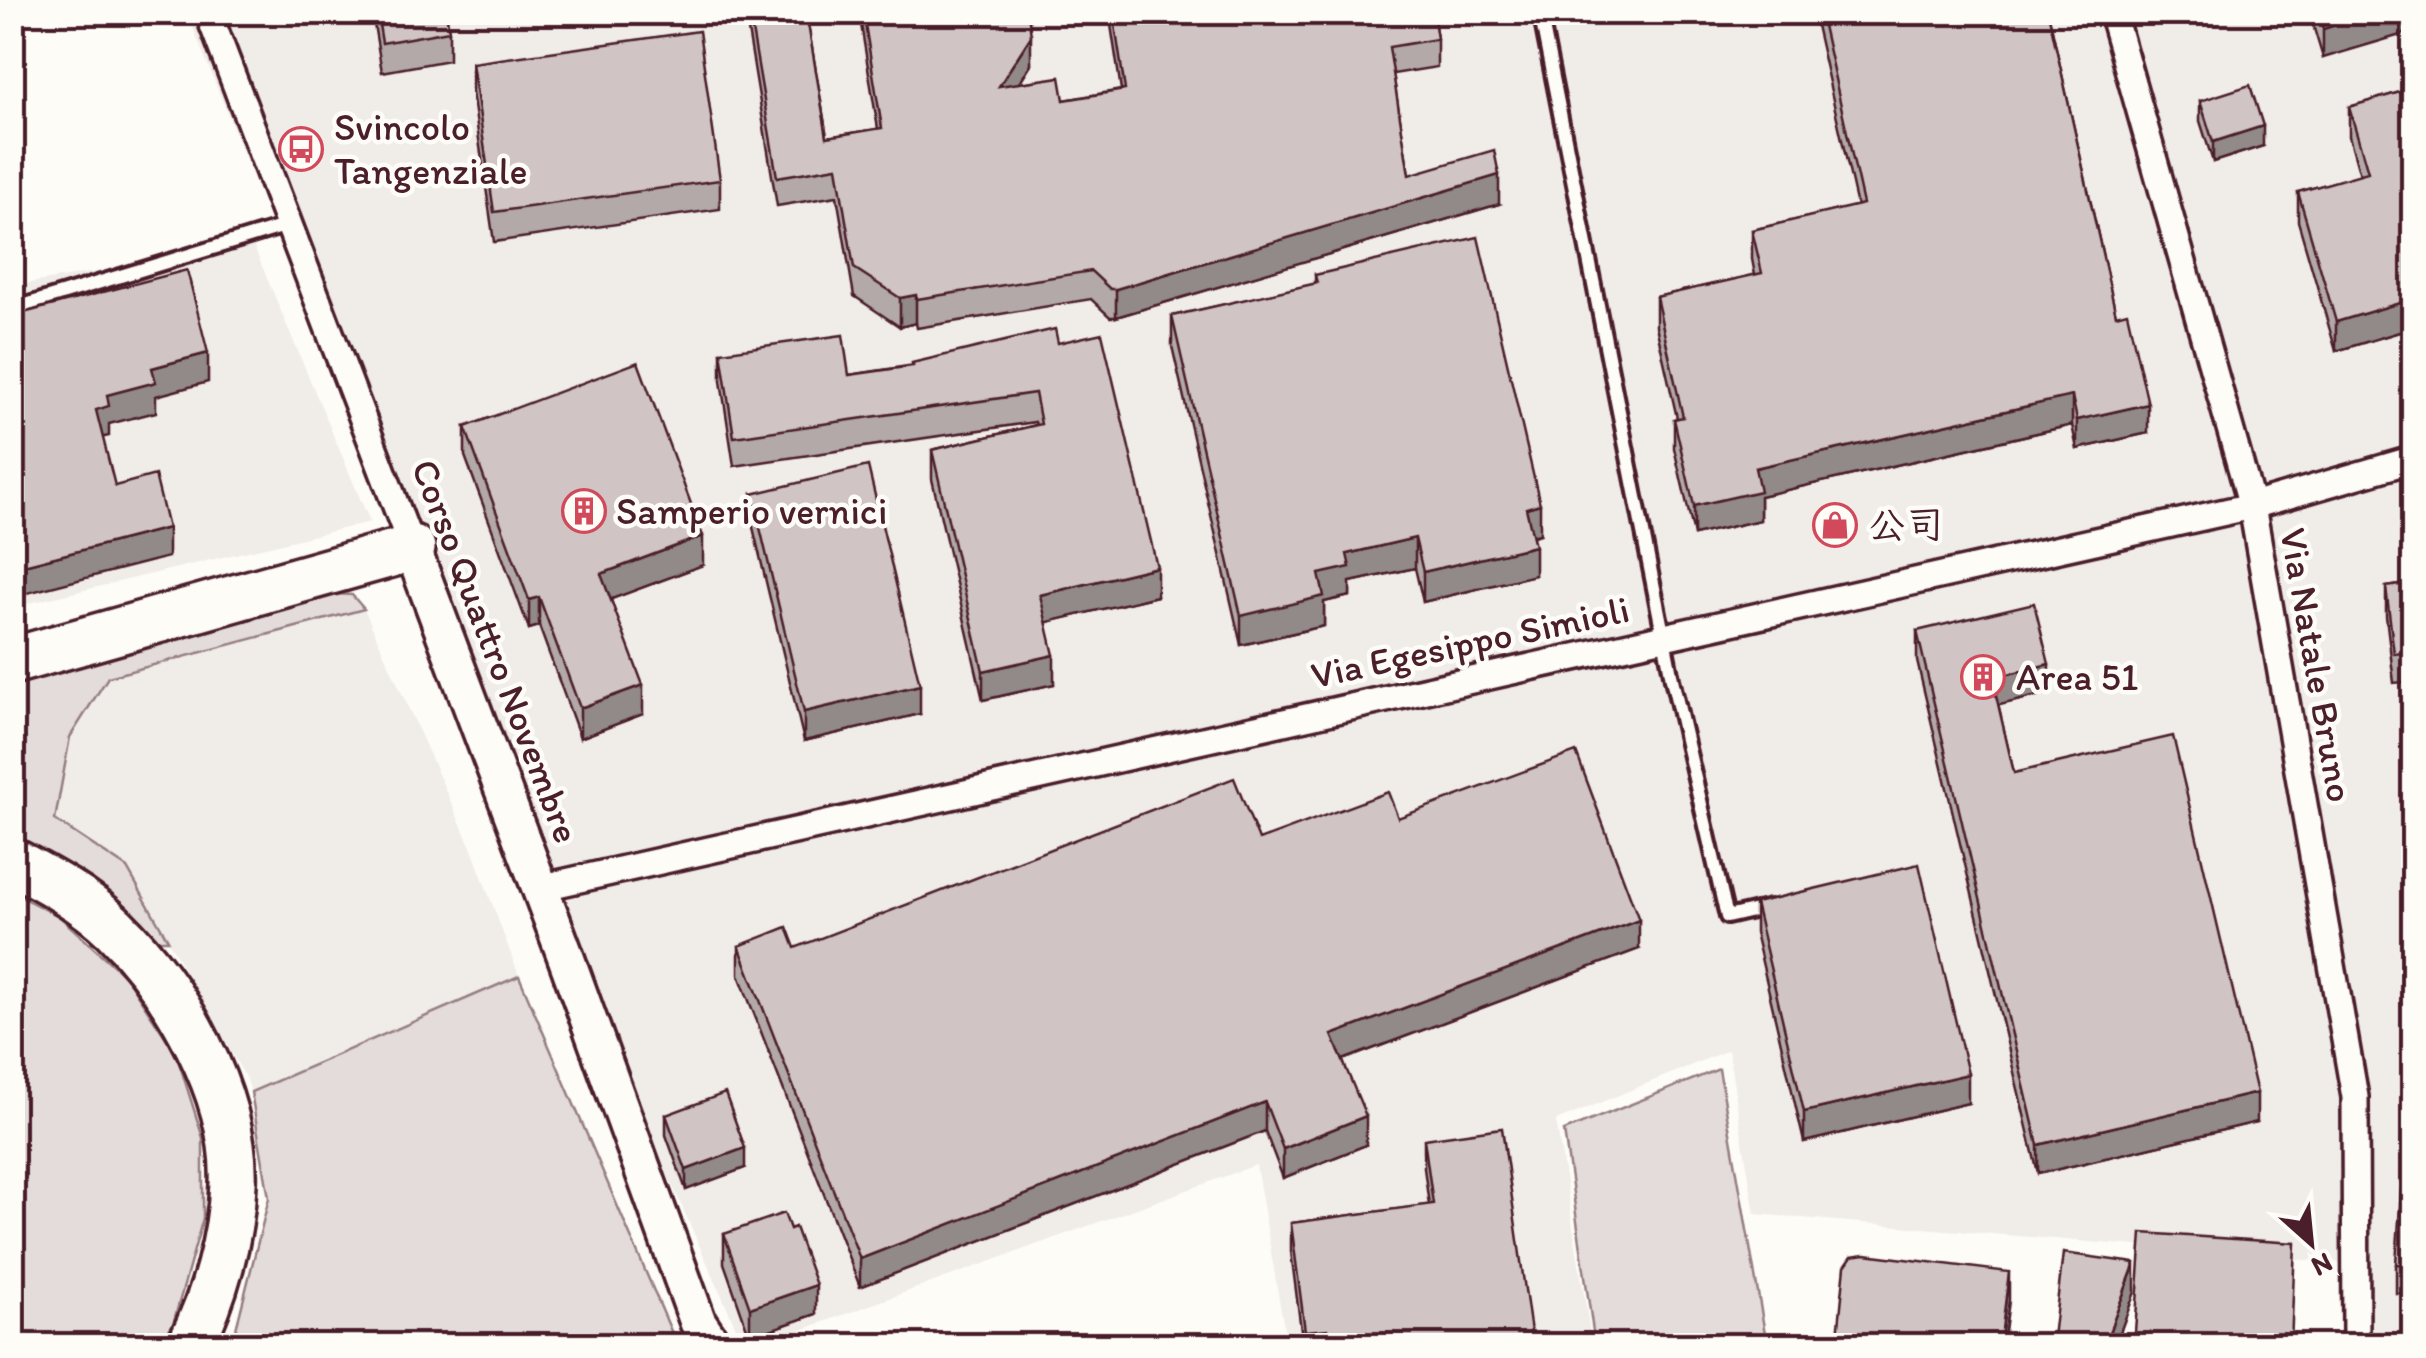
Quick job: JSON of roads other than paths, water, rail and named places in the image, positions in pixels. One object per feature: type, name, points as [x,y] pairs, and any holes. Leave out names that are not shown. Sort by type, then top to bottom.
[{"type":"highway","points":[[12,661],[412,548]]},
{"type":"highway","points":[[12,861],[66,890],[112,926],[153,971],[174,1002],[214,1081],[228,1127],[233,1183],[224,1246],[205,1316],[190,1346]]},
{"type":"main road","name":"Corso Quattro Novembre","points":[[412,548],[704,1338]]},
{"type":"street","name":"Corso Quattro Novembre","points":[[208,12],[412,548]]},
{"type":"street","name":"Via Natale Bruno","points":[[2112,12],[2252,506],[2355,1097],[2356,1346]]},
{"type":"street","name":"Via Egesippo Simioli","points":[[539,888],[2252,506],[2414,459]]},
{"type":"lane","points":[[1540,12],[1664,638],[1727,917],[1786,904]]},
{"type":"lane","points":[[12,309],[288,225]]},
{"type":"place","name":"Svincolo Tangenziale","points":[[301,149]]},
{"type":"place","name":"Samperio vernici","points":[[584,511]]},
{"type":"place","name":"公司","points":[[1835,525]]},
{"type":"place","name":"Area 51","points":[[1983,677]]}]
